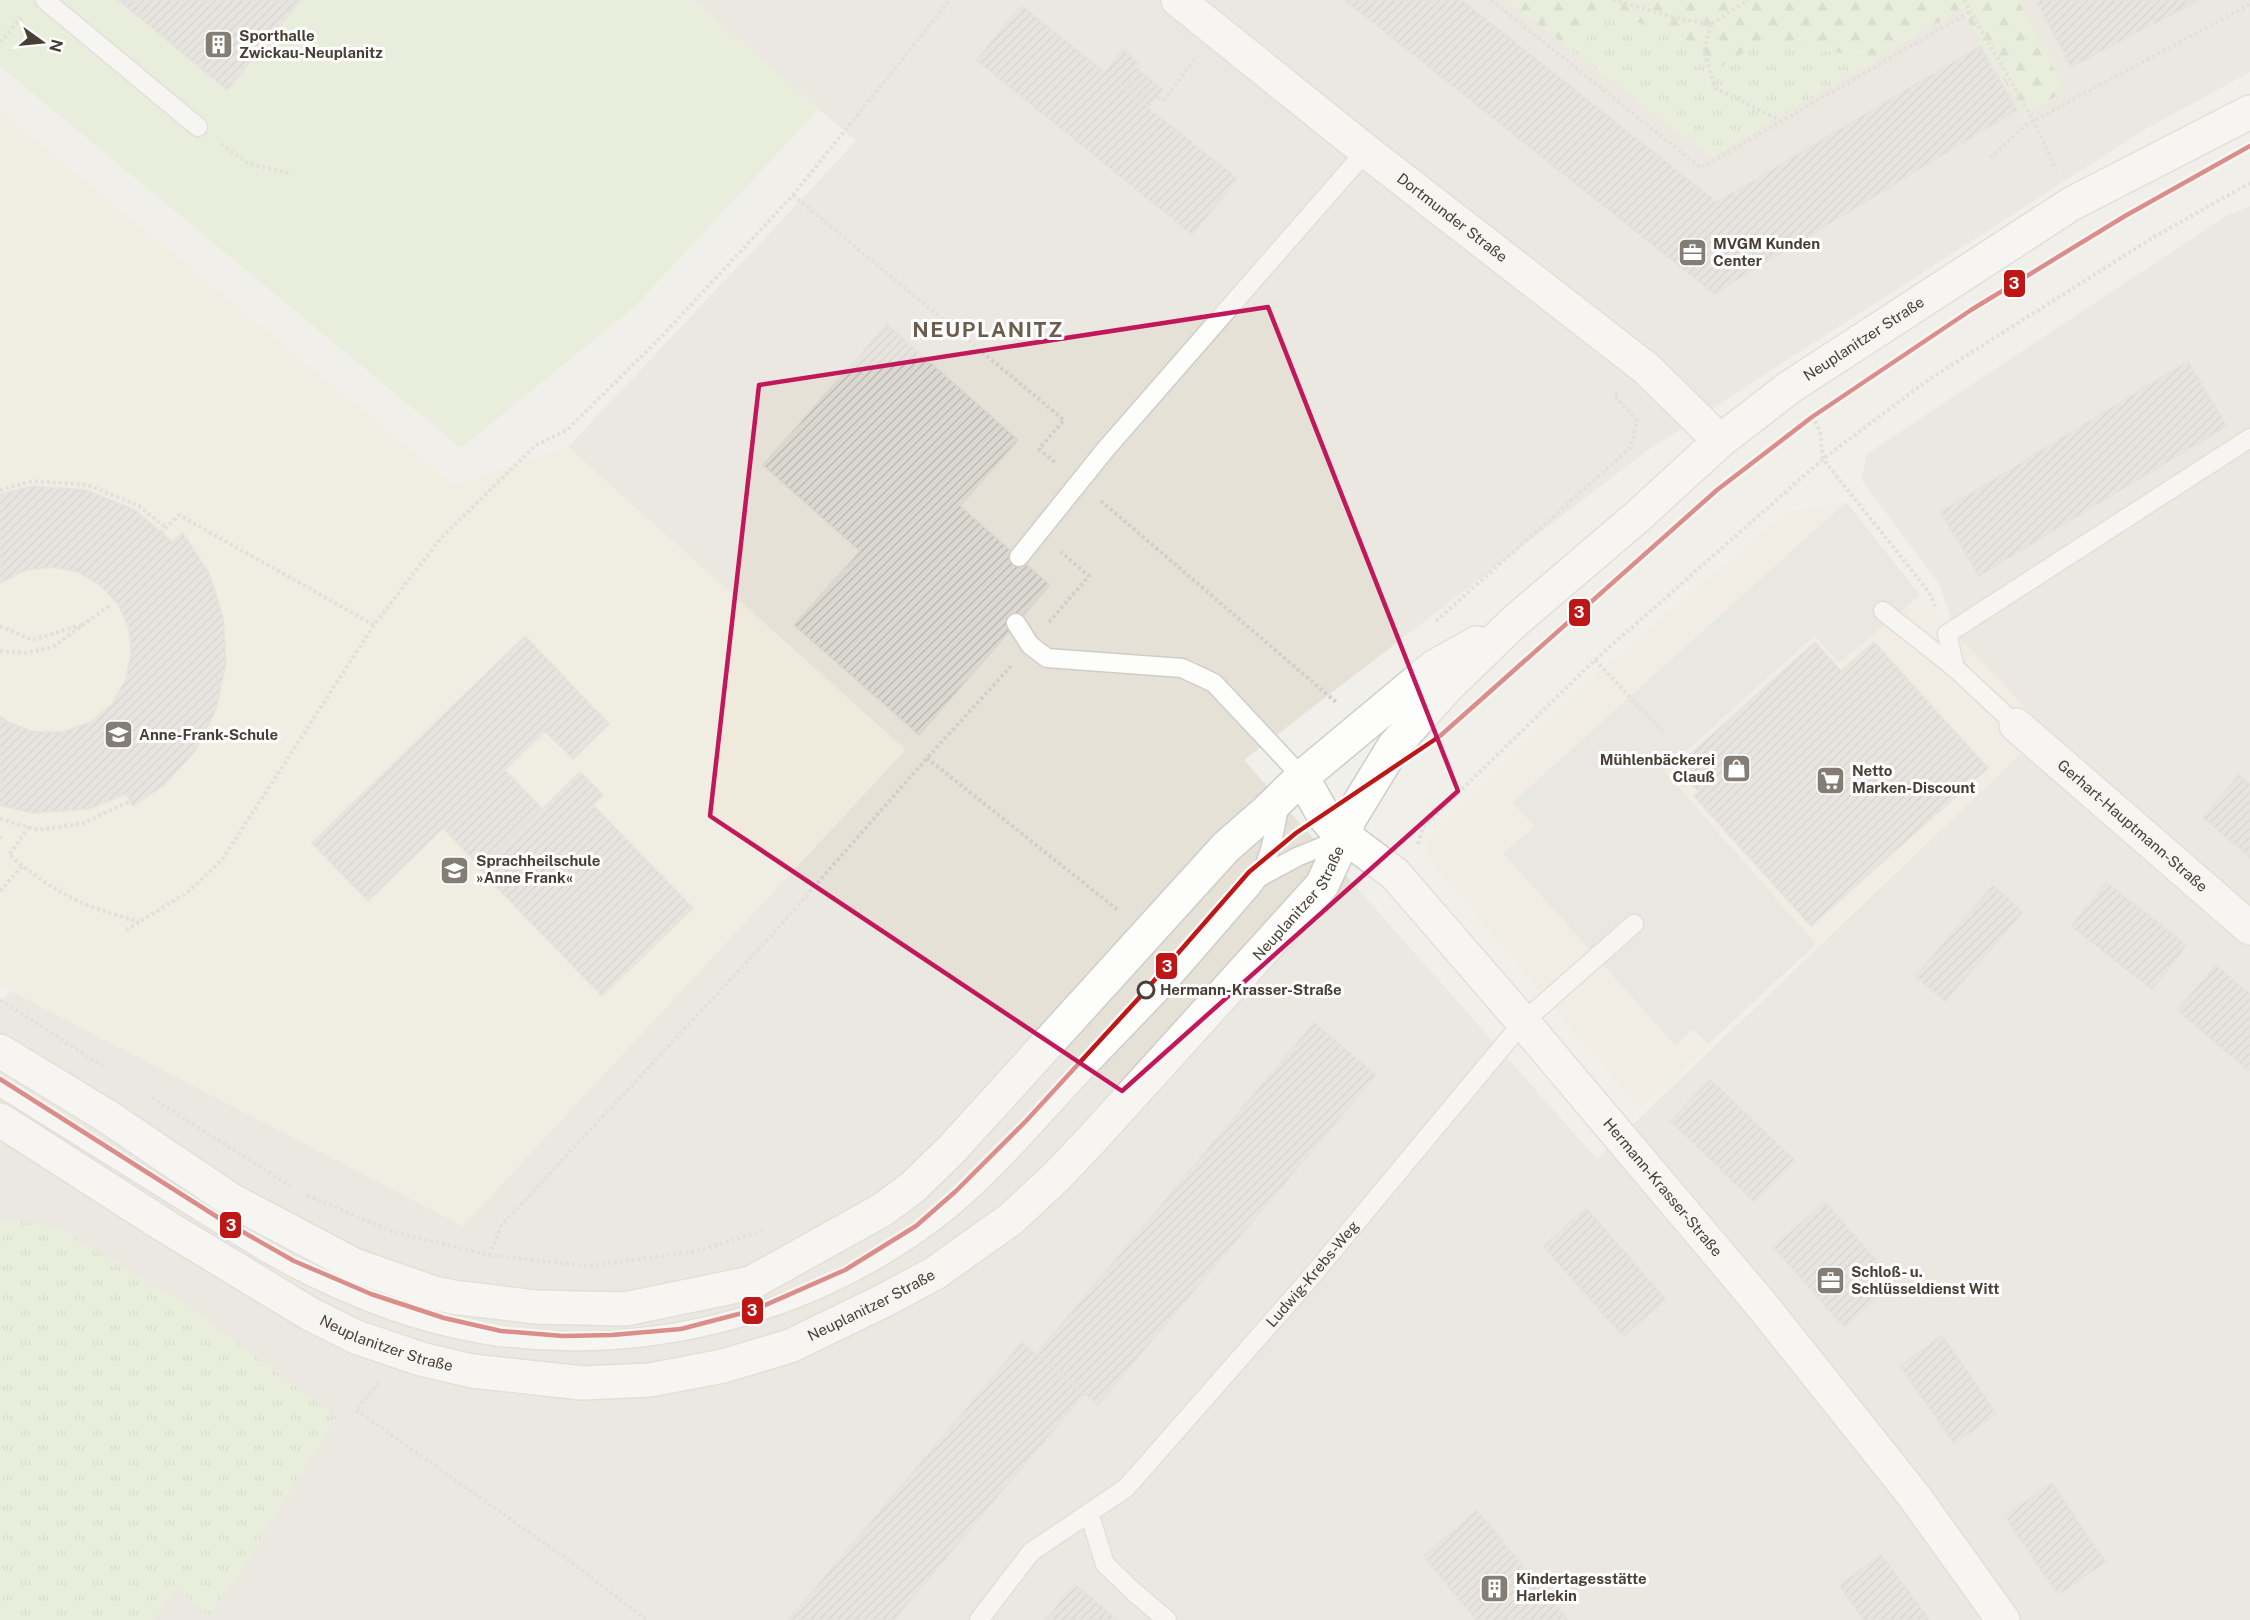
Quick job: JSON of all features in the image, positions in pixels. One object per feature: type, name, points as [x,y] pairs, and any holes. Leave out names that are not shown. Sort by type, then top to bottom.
[{"type":"street","name":"Dortmunder Straße","points":[[1178,0],[1366,151],[1647,369],[1720,441]]},
{"type":"street","name":"Neuplanitzer Straße","points":[[0,1120],[162,1224],[310,1314],[356,1337],[402,1354],[472,1371],[582,1383],[651,1380],[723,1366],[790,1346],[935,1273],[1011,1220],[1057,1176],[1322,885],[1344,838],[1349,820],[1394,746],[1447,687],[1514,622],[1637,517],[1720,441],[1790,387],[2071,204],[2250,112]]},
{"type":"street","name":"Neuplanitzer Straße","points":[[0,1051],[105,1115],[231,1200],[354,1264],[424,1290],[453,1298],[535,1307],[626,1309],[751,1283],[882,1210],[913,1187],[951,1150],[1226,847],[1291,787],[1434,667],[1514,622]]},
{"type":"street","name":"Gerhart-Hauptmann-Straße","points":[[2016,725],[2250,928]]},
{"type":"street","name":"Hermann-Krasser-Straße","points":[[1291,787],[1324,816],[1344,838],[1395,874],[1524,1022],[1838,1400],[1914,1496],[2003,1620]]},
{"type":"lane","points":[[45,0],[198,127]]},
{"type":"lane","points":[[1019,557],[1099,458],[1366,151]]},
{"type":"lane","points":[[1955,669],[1947,634],[2250,438]]},
{"type":"lane","points":[[1883,611],[1955,669],[2016,725]]},
{"type":"lane","points":[[0,1087],[295,1269],[380,1305],[437,1324],[487,1335],[574,1341],[637,1339],[671,1335],[749,1317],[844,1276],[897,1246],[951,1208],[1023,1138],[1161,990],[1260,877],[1291,787],[1214,683],[1182,668],[1047,657],[1030,645],[1016,623]]},
{"type":"lane","points":[[1260,877],[1297,857],[1344,838]]},
{"type":"lane","name":"Ludwig-Krebs-Weg","points":[[979,1620],[1031,1552],[1126,1488],[1306,1283],[1524,1022],[1634,924]]},
{"type":"lane","points":[[1089,1513],[1105,1564],[1167,1620]]},
{"type":"path","points":[[126,930],[188,892],[222,860],[374,625],[441,538],[536,445],[567,430],[661,338],[793,195],[950,0]]},
{"type":"path","points":[[1491,0],[1701,168],[1971,12]]},
{"type":"path","points":[[1613,0],[1680,19],[1711,24]]},
{"type":"path","points":[[1748,0],[1711,24],[1704,50],[1715,88],[1781,120]]},
{"type":"path","points":[[1964,0],[2034,121],[2071,204]]},
{"type":"path","points":[[1990,158],[2034,121],[2250,4]]},
{"type":"path","points":[[0,42],[23,17]]},
{"type":"path","points":[[1125,88],[1131,80],[1156,98],[1165,99],[1216,31]]},
{"type":"path","points":[[198,127],[246,163],[292,174]]},
{"type":"path","points":[[1417,847],[1423,827],[1595,660],[1823,459],[1938,374],[2154,237],[2250,183]]},
{"type":"path","points":[[1429,628],[1631,447],[1637,420],[1614,396],[1647,369]]},
{"type":"path","points":[[1790,387],[1805,405],[1820,430],[1823,459],[1929,592],[1947,634]]},
{"type":"path","points":[[0,490],[33,481],[88,485],[139,506],[166,528]]},
{"type":"path","points":[[161,533],[179,515],[374,625]]},
{"type":"path","points":[[489,1255],[501,1226],[771,936],[1089,576],[1038,533]]},
{"type":"path","points":[[0,651],[27,653],[53,647],[109,606]]},
{"type":"path","points":[[0,626],[33,640],[90,622]]},
{"type":"path","points":[[1595,660],[1663,732]]},
{"type":"path","points":[[927,758],[1122,914]]},
{"type":"path","points":[[0,819],[38,830],[84,823],[130,801]]},
{"type":"path","points":[[29,827],[9,855],[33,875],[78,901],[139,922]]},
{"type":"path","points":[[0,891],[22,866]]},
{"type":"path","points":[[0,1000],[105,1068]]},
{"type":"path","points":[[142,1092],[298,1191],[393,1232],[489,1255],[588,1266],[697,1251],[771,1229]]},
{"type":"path","points":[[383,1379],[356,1410],[564,1557],[647,1620]]},
{"type":"highlighted area","points":[[1268,307],[1458,791],[1122,1091],[710,816],[759,385]]},
{"type":"shaded area","points":[[693,0],[2250,0],[2250,72],[2142,131],[1645,452],[1244,760],[1597,1159],[2019,755],[2043,727],[1960,644],[1939,584],[1861,479],[1867,454],[2226,216],[2250,206],[2250,1620],[0,1620],[0,1004],[11,991],[463,1226],[905,750],[568,447],[856,141]]},
{"type":"shaded area","points":[[1095,0],[1148,0],[1296,117],[1276,144]]},
{"type":"shaded area","name":"Sprachheilschule »Anne Frank«","points":[[0,111],[454,486],[568,447],[905,749],[463,1226],[11,991],[0,983]]},
{"type":"shaded area","points":[[1846,502],[1920,595],[2043,727],[2019,755],[1640,1109],[1429,859],[1427,839],[1602,669],[1786,513]]},
{"type":"shaded area","points":[[1846,502],[1920,595],[1839,663],[1814,636],[1664,771],[1816,944],[1708,1044],[1693,1029],[1675,1045],[1503,853],[1535,826],[1512,803]]},
{"type":"shaded area","points":[[1341,1255],[1407,1324],[1343,1383],[1393,1445],[1223,1588],[1129,1511]]},
{"type":"green space","points":[[0,0],[693,0],[819,109],[634,307],[461,448],[0,66]]},
{"type":"green space","points":[[1506,0],[2018,0],[2065,91],[2025,114],[1961,9],[1879,58],[1761,42],[1722,66],[1668,29],[1590,12],[1566,46]]},
{"type":"green space","points":[[1590,12],[1668,29],[1722,66],[1761,42],[1879,58],[1711,157],[1566,46]]},
{"type":"green space","points":[[0,1218],[60,1228],[187,1305],[336,1417],[240,1572],[209,1616],[178,1588],[151,1620],[0,1620]]},
{"type":"building","name":"Sporthalle Zwickau-Neuplanitz","points":[[118,0],[301,0],[227,90]]},
{"type":"building","points":[[1344,0],[1462,0],[1717,202],[1980,46],[2017,110],[1714,294]]},
{"type":"building","points":[[2041,0],[2200,0],[2071,67],[2037,2]]},
{"type":"building","points":[[1021,5],[1105,72],[1123,49],[1138,62],[1119,84],[1238,179],[1192,235],[976,60]]},
{"type":"building","points":[[1134,66],[1163,89],[1149,107],[1119,84]]},
{"type":"building","points":[[887,324],[1018,440],[960,506],[1050,585],[919,735],[794,625],[860,551],[763,465]]},
{"type":"building","points":[[2188,361],[2227,426],[1979,576],[1940,512]]},
{"type":"building","points":[[33,486],[86,490],[135,510],[172,542],[183,533],[209,573],[223,617],[226,664],[216,709],[195,751],[164,785],[133,806],[126,794],[88,809],[32,813],[0,805],[0,716],[8,722],[34,732],[63,732],[90,722],[112,704],[126,679],[131,654],[129,628],[118,604],[100,585],[78,572],[52,567],[26,570],[0,583],[0,494]]},
{"type":"building","points":[[525,636],[609,724],[573,759],[545,731],[505,770],[542,809],[482,869],[443,828],[368,901],[312,843]]},
{"type":"building","name":"Netto Marken-Discount","points":[[1815,642],[1841,671],[1874,642],[1988,768],[1811,926],[1694,796],[1699,792],[1676,767]]},
{"type":"building","points":[[580,772],[603,795],[593,805],[693,908],[602,996],[480,870]]},
{"type":"building","points":[[2239,774],[2250,784],[2250,858],[2203,818]]},
{"type":"building","points":[[2106,882],[2187,945],[2152,990],[2071,926]]},
{"type":"building","points":[[1993,885],[2023,912],[1945,1002],[1915,976]]},
{"type":"building","points":[[2216,965],[2250,994],[2250,1069],[2248,1071],[2177,1010]]},
{"type":"building","points":[[1314,1022],[1376,1075],[1098,1405],[1037,1353]]},
{"type":"building","points":[[1710,1079],[1795,1160],[1754,1202],[1670,1121]]},
{"type":"building","points":[[1825,1201],[1895,1282],[1844,1327],[1773,1247]]},
{"type":"building","points":[[1586,1208],[1666,1299],[1623,1337],[1543,1246]]},
{"type":"building","points":[[1942,1335],[1997,1414],[1954,1444],[1900,1366]]},
{"type":"building","points":[[1022,1342],[1084,1394],[894,1620],[788,1620]]},
{"type":"building","points":[[2052,1483],[2106,1562],[2058,1595],[2004,1516]]},
{"type":"building","name":"Kindertagesstätte Harlekin","points":[[1477,1510],[1568,1620],[1476,1620],[1423,1556]]},
{"type":"building","points":[[1881,1554],[1930,1620],[1864,1620],[1839,1586]]},
{"type":"building","points":[[1075,1584],[1118,1620],[1045,1620]]},
{"type":"transit line","name":"3","points":[[0,1079],[222,1220],[294,1261],[371,1294],[444,1318],[501,1331],[563,1336],[612,1335],[681,1329],[754,1310],[845,1270],[916,1226],[956,1191],[1026,1121],[1138,999],[1249,872],[1296,833],[1440,736],[1717,490],[1812,417],[1971,310],[2125,216],[2250,146]]},
{"type":"place","name":"Sporthalle Zwickau-Neuplanitz","points":[[218,45]]},
{"type":"place","name":"MVGM Kunden Center","points":[[1692,253]]},
{"type":"place","name":"Anne-Frank-Schule","points":[[118,735]]},
{"type":"place","name":"Mühlenbäckerei Clauß","points":[[1736,769]]},
{"type":"place","name":"Netto Marken-Discount","points":[[1831,780]]},
{"type":"place","name":"Sprachheilschule »Anne Frank«","points":[[455,870]]},
{"type":"place","name":"Hermann-Krasser-Straße","points":[[1146,990]]},
{"type":"place","name":"Schloß- u. Schlüsseldienst Witt","points":[[1830,1281]]},
{"type":"place","name":"Kindertagesstätte Harlekin","points":[[1495,1588]]},
{"type":"district","name":"NEUPLANITZ","points":[[988,330]]}]
